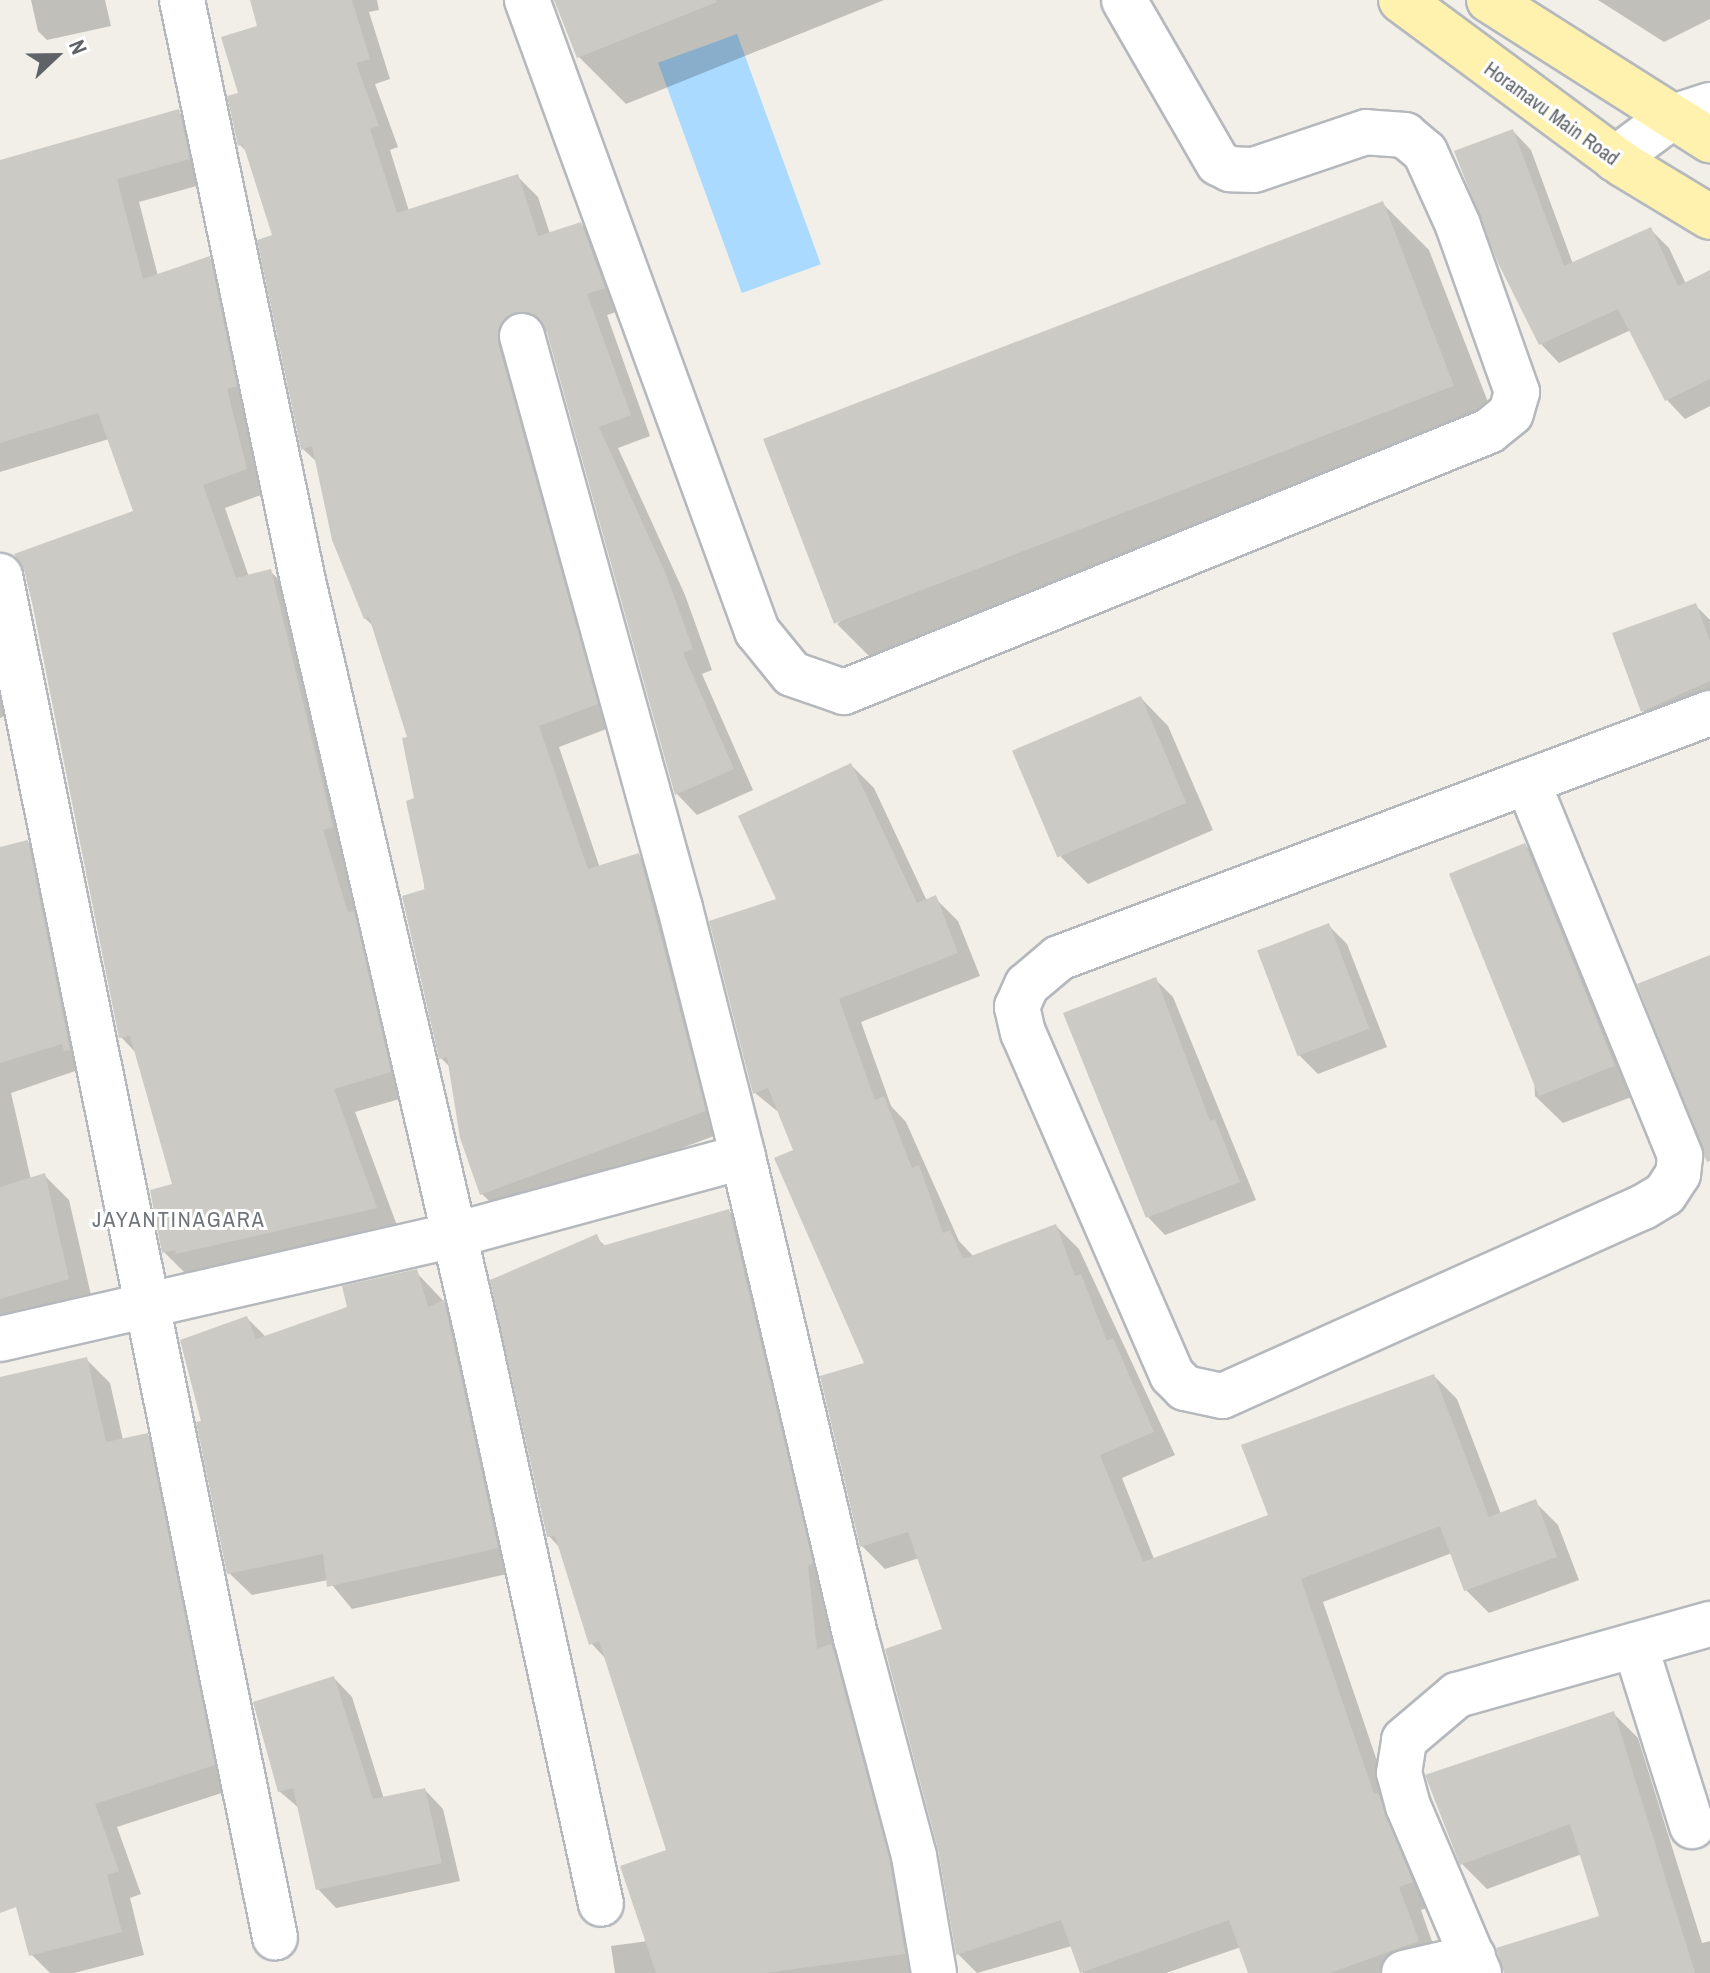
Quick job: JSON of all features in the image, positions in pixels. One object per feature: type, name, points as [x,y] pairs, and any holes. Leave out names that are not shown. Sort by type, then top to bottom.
[{"type":"main road","name":"Horamavu Main Road","points":[[1401,0],[1615,159],[1710,217]]},
{"type":"main road","points":[[1489,0],[1690,111],[1710,140]]},
{"type":"street","points":[[182,0],[303,581],[455,1235],[601,1904]]},
{"type":"street","points":[[527,0],[757,631],[792,674],[844,692],[1489,431],[1511,413],[1517,392],[1458,225],[1425,152],[1405,135],[1366,132],[1254,170],[1230,169],[1218,163],[1124,0]]},
{"type":"street","points":[[1615,159],[1690,111]]},
{"type":"street","points":[[522,336],[676,893],[743,1157],[856,1638],[914,1856],[934,1973]]},
{"type":"street","points":[[0,576],[144,1306],[275,1938]]},
{"type":"street","points":[[1528,783],[1680,1156],[1678,1174],[1665,1194],[1643,1207],[1222,1396],[1185,1388],[1172,1375],[1023,1033],[1017,1007],[1027,985],[1059,958],[1710,713]]},
{"type":"street","points":[[0,1339],[455,1235],[743,1157]]},
{"type":"street","points":[[1404,1973],[1476,1965],[1408,1806],[1399,1773],[1404,1740],[1457,1695],[1710,1624]]},
{"type":"street","points":[[1635,1645],[1692,1826]]},
{"type":"water","points":[[737,34],[821,264],[742,293],[658,63]]},
{"type":"building","points":[[250,0],[352,0],[370,59],[356,63],[379,126],[370,129],[397,213],[518,174],[538,236],[581,222],[605,288],[587,294],[631,415],[599,427],[665,572],[693,649],[683,653],[734,769],[675,795],[546,329],[529,312],[515,312],[498,329],[498,343],[598,704],[539,726],[588,869],[639,853],[706,1111],[480,1195],[460,1138],[447,1057],[439,1059],[402,896],[425,889],[406,801],[414,798],[402,738],[407,737],[369,617],[364,619],[332,540],[312,446],[301,450],[257,240],[272,235],[243,144],[238,146],[227,96],[238,93],[221,37],[257,26]]},
{"type":"building","points":[[554,0],[716,0],[717,2],[577,58]]},
{"type":"building","points":[[179,109],[190,159],[117,179],[143,279],[210,256],[237,386],[227,389],[247,469],[203,485],[236,578],[271,569],[333,827],[323,830],[348,912],[354,911],[391,1072],[334,1089],[377,1208],[176,1254],[175,1250],[162,1253],[150,1190],[172,1184],[130,1036],[119,1038],[33,607],[24,570],[14,554],[133,511],[98,413],[0,443],[0,160]]},
{"type":"building","points":[[1513,129],[1564,266],[1651,227],[1678,286],[1710,270],[1710,379],[1665,401],[1618,309],[1539,345],[1498,263],[1454,151]]},
{"type":"building","points":[[1383,201],[1454,386],[834,624],[763,439]]},
{"type":"building","points":[[1696,603],[1710,641],[1710,681],[1641,712],[1612,633]]},
{"type":"building","points":[[1141,696],[1186,803],[1057,857],[1012,751]]},
{"type":"building","points":[[851,763],[917,903],[936,895],[958,953],[839,999],[875,1100],[884,1096],[912,1168],[919,1165],[943,1233],[950,1230],[963,1259],[1056,1224],[1075,1276],[1081,1274],[1107,1341],[1113,1338],[1154,1432],[1100,1455],[1143,1562],[1268,1515],[1241,1445],[1434,1374],[1489,1517],[1536,1499],[1557,1557],[1464,1591],[1440,1526],[1301,1579],[1374,1794],[1378,1793],[1413,1882],[1399,1887],[1419,1941],[1330,1973],[1248,1973],[1229,1920],[1080,1973],[1061,1920],[956,1955],[938,1850],[885,1649],[942,1629],[908,1532],[860,1547],[820,1376],[864,1363],[774,1158],[793,1150],[768,1088],[753,1094],[709,921],[776,899],[738,816]]},
{"type":"building","points":[[28,840],[70,1050],[64,1051],[62,1044],[0,1063],[0,847]]},
{"type":"building","points":[[1525,843],[1615,1066],[1539,1096],[1449,874]]},
{"type":"building","points":[[1329,923],[1369,1028],[1298,1056],[1257,951]]},
{"type":"building","points":[[1710,955],[1710,1161],[1707,1162],[1637,984]]},
{"type":"building","points":[[1156,977],[1210,1121],[1215,1119],[1240,1182],[1146,1218],[1063,1013]]},
{"type":"building","points":[[45,1173],[69,1279],[0,1299],[0,1187]]},
{"type":"building","points":[[729,1209],[813,1563],[808,1565],[817,1649],[831,1644],[834,1652],[890,1861],[905,1954],[765,1973],[656,1973],[620,1866],[666,1850],[599,1641],[589,1645],[555,1536],[547,1537],[490,1280],[597,1234],[602,1246]]},
{"type":"building","points":[[417,1269],[428,1307],[444,1300],[498,1548],[327,1587],[323,1554],[227,1574],[196,1422],[201,1421],[180,1340],[247,1316],[256,1339],[347,1307],[342,1286]]},
{"type":"building","points":[[87,1357],[106,1442],[148,1433],[215,1765],[95,1804],[119,1871],[107,1875],[122,1932],[29,1956],[16,1907],[0,1913],[0,1377]]},
{"type":"building","points":[[334,1676],[373,1799],[425,1788],[442,1863],[316,1890],[293,1788],[278,1792],[253,1702]]},
{"type":"building","points":[[1614,1711],[1695,1973],[1504,1973],[1496,1948],[1599,1916],[1570,1824],[1460,1865],[1425,1775]]},
{"type":"district","name":"JAYANTINAGARA","points":[[179,1220]]}]
